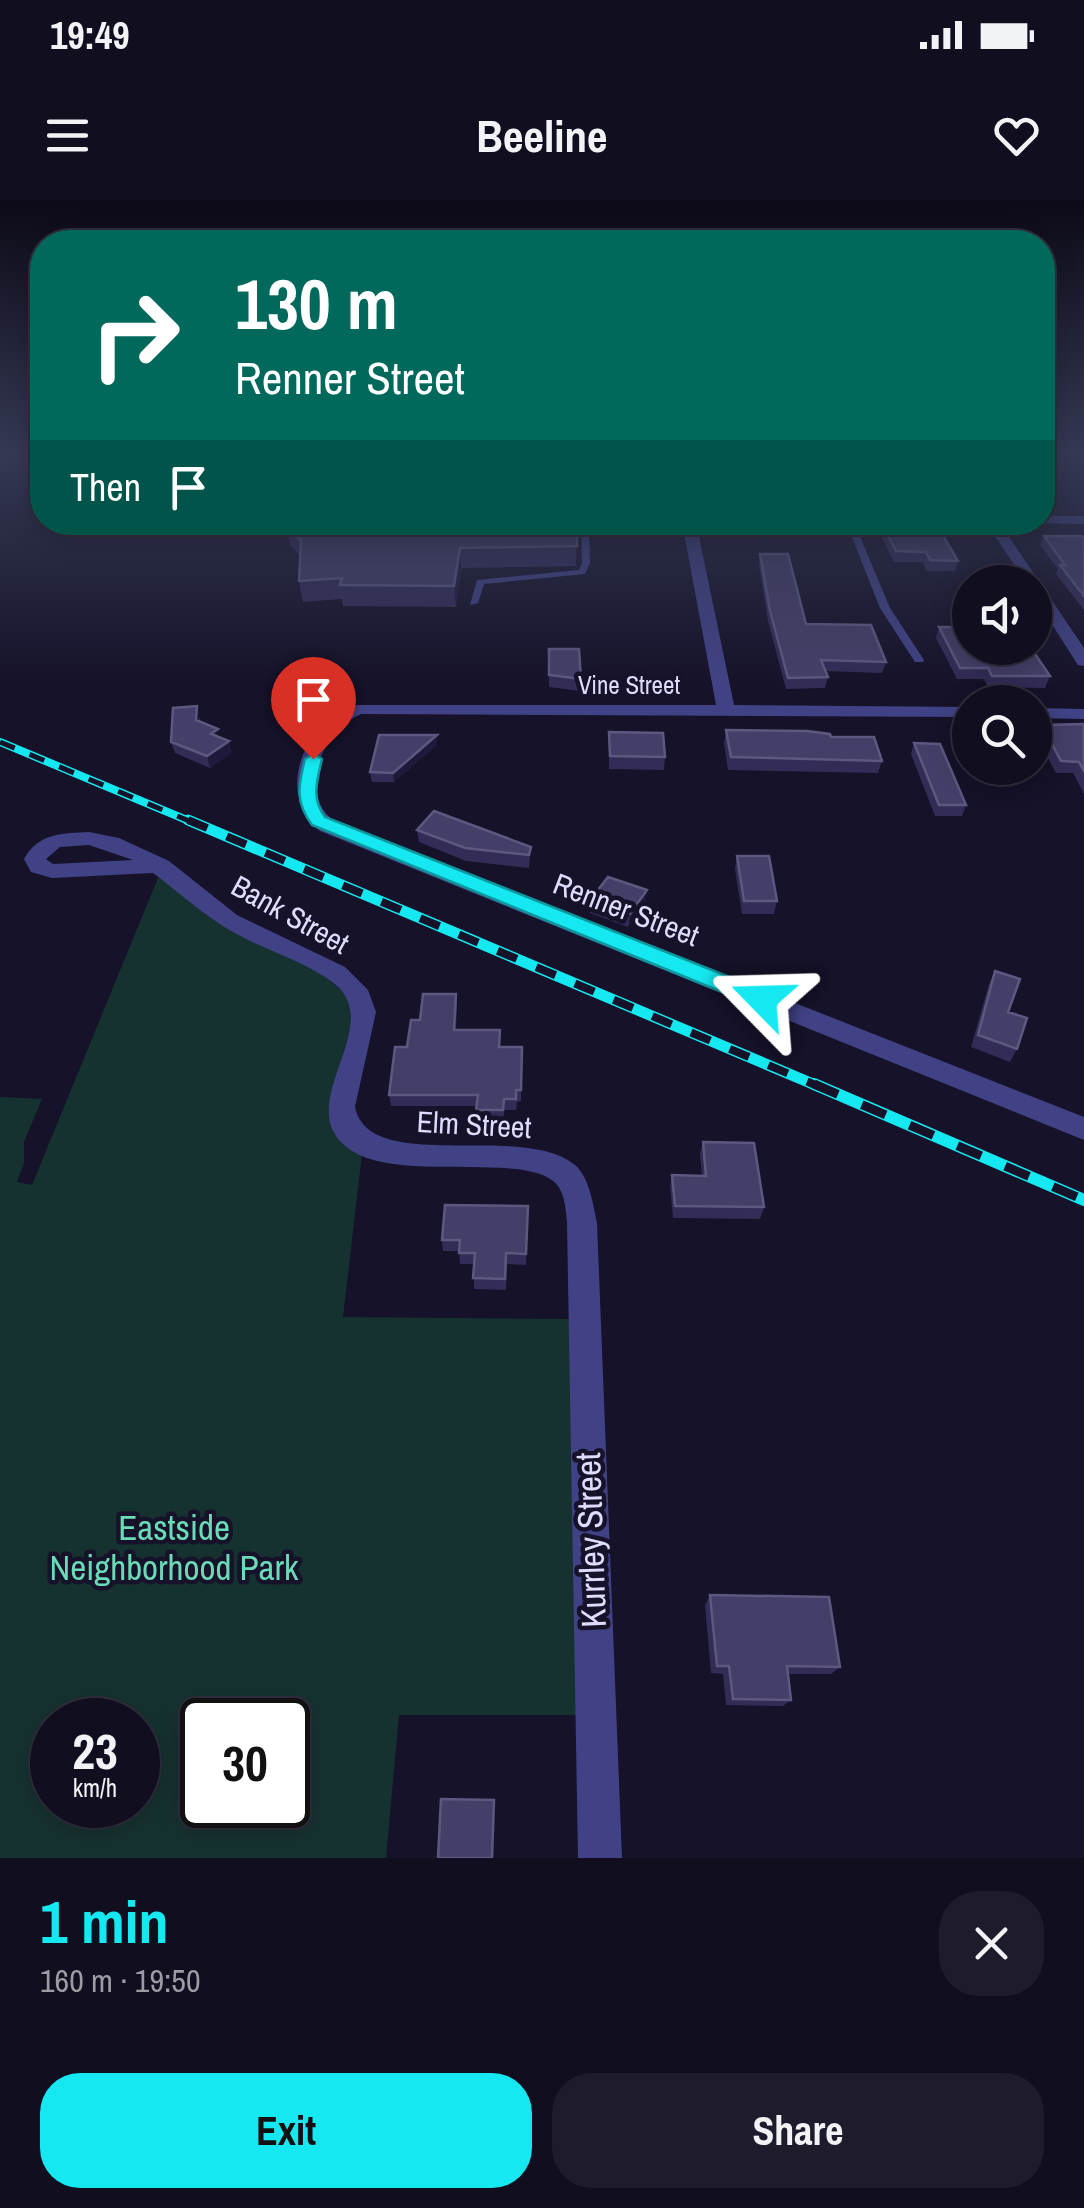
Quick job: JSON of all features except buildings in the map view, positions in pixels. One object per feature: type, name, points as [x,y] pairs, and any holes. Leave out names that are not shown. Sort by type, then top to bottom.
[{"type":"street","points":[[692,535],[726,710]]},
{"type":"street","points":[[1001,535],[1021,565]]},
{"type":"street","points":[[1052,612],[1084,661]]},
{"type":"street","name":"Vine Street","points":[[313,759],[325,730],[334,720],[360,709],[952,712]]},
{"type":"street","points":[[1052,713],[1084,714]]},
{"type":"street","name":"Renner Street","points":[[313,759],[306,788],[309,808],[328,826],[1084,1129]]},
{"type":"street","name":"Bank Street","points":[[161,866],[52,871],[40,867],[35,859],[38,850],[50,843],[74,839],[104,841],[138,853],[161,866],[231,922],[333,972],[359,997],[361,1033],[347,1081],[345,1122],[357,1139],[383,1152]]},
{"type":"street","name":"Elm Street","points":[[383,1152],[537,1159],[566,1175],[576,1192],[582,1223]]},
{"type":"street","name":"Kurrley Street","points":[[582,1223],[600,1858]]},
{"type":"lane","points":[[472,603],[480,582],[582,572],[586,563],[585,535]]},
{"type":"lane","points":[[855,535],[886,608],[919,660]]},
{"type":"green space","name":"Eastside Neighborhood Park","points":[[160,873],[322,973],[350,999],[351,1029],[332,1090],[362,1154],[343,1317],[573,1319],[579,1715],[399,1715],[386,1858],[0,1858],[0,1097],[42,1099],[24,1142],[24,1163],[17,1182],[32,1185]]},
{"type":"railway","points":[[0,742],[194,823]]},
{"type":"railway","points":[[188,820],[820,1087]]},
{"type":"railway","points":[[814,1084],[1084,1200]]},
{"type":"route","points":[[313,759],[306,788],[309,808],[318,821],[762,999]]}]
